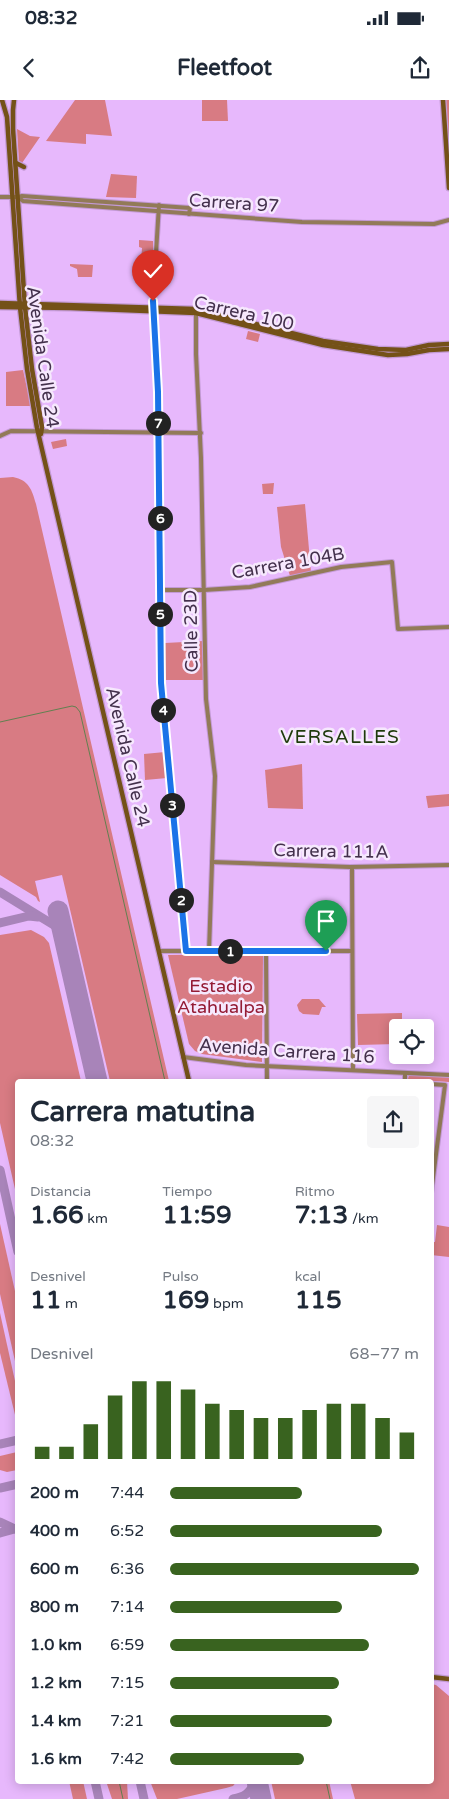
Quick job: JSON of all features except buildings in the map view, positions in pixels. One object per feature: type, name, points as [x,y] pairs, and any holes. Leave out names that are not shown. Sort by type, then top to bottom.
[{"type":"main road","name":"Avenida Calle 24","points":[[2,100],[7,116],[15,197],[27,369],[40,438],[188,1079]]},
{"type":"main road","name":"Avenida Calle 24","points":[[14,100],[15,197]]},
{"type":"main road","points":[[443,100],[449,188]]},
{"type":"main road","points":[[16,163],[24,167]]},
{"type":"main road","name":"Carrera 100","points":[[0,303],[196,311],[323,341],[398,351],[449,345]]},
{"type":"main road","name":"Carrera 100","points":[[0,307],[23,305]]},
{"type":"main road","points":[[434,1677],[449,1679]]},
{"type":"street","name":"Carrera 97","points":[[0,197],[21,196],[159,205],[190,208],[189,214]]},
{"type":"street","name":"Carrera 97","points":[[15,197],[23,201],[341,224],[434,224],[449,220]]},
{"type":"street","points":[[159,205],[154,310],[158,392],[162,705],[186,951]]},
{"type":"street","name":"Calle 23D","points":[[196,311],[206,698],[215,776],[208,951]]},
{"type":"street","points":[[0,436],[11,431],[200,433]]},
{"type":"street","name":"Carrera 104B","points":[[160,590],[250,587],[341,567],[392,562],[398,629],[449,627]]},
{"type":"street","name":"Carrera 111A","points":[[212,862],[352,867],[449,866]]},
{"type":"street","points":[[352,867],[353,1070]]},
{"type":"street","points":[[266,951],[267,1079]]},
{"type":"street","points":[[159,952],[352,951]]},
{"type":"street","name":"Avenida Carrera 116","points":[[183,1057],[267,1066],[449,1075]]},
{"type":"street","points":[[405,1073],[405,1079]]},
{"type":"street","points":[[434,1084],[445,1085],[434,1170]]},
{"type":"green space","points":[[75,100],[105,100],[112,136],[86,134],[86,144],[46,141]]},
{"type":"green space","points":[[202,100],[227,100],[228,121],[202,121]]},
{"type":"green space","points":[[445,100],[449,100],[449,163]]},
{"type":"green space","points":[[17,129],[30,136],[40,137],[22,163],[19,162]]},
{"type":"green space","points":[[111,174],[137,176],[136,198],[106,197]]},
{"type":"green space","points":[[139,240],[153,241],[153,264],[141,263],[142,248],[139,247]]},
{"type":"green space","points":[[70,264],[93,265],[92,277],[78,277],[77,269],[70,266]]},
{"type":"green space","points":[[248,331],[260,334],[258,342],[246,339]]},
{"type":"green space","points":[[23,370],[31,406],[6,406],[6,372]]},
{"type":"green space","points":[[66,439],[67,446],[53,449],[51,442]]},
{"type":"green space","points":[[13,477],[26,483],[33,494],[36,504],[169,1079],[110,1079],[62,875],[35,881],[40,902],[36,897],[0,875],[0,478]]},
{"type":"green space","points":[[274,483],[273,494],[263,494],[262,484]]},
{"type":"green space","points":[[305,504],[311,572],[290,576],[281,547],[277,507]]},
{"type":"green space","points":[[203,641],[204,680],[164,680],[165,643]]},
{"type":"green space","points":[[165,752],[167,778],[145,780],[144,754]]},
{"type":"green space","points":[[302,764],[303,809],[268,808],[265,770]]},
{"type":"green space","points":[[449,794],[449,806],[428,808],[426,796]]},
{"type":"green space","points":[[31,930],[44,937],[49,943],[81,1079],[15,1079],[15,1189],[0,1123],[0,935]]},
{"type":"green space","name":"Estadio Atahualpa","points":[[263,954],[262,1062],[202,1054],[195,1051],[189,1044],[168,955]]},
{"type":"green space","points":[[302,999],[319,999],[326,1007],[322,1007],[319,1015],[303,1014],[299,1011],[297,1005]]},
{"type":"green space","points":[[402,1013],[402,1019],[389,1019],[389,1044],[358,1045],[357,1014]]},
{"type":"green space","points":[[409,1075],[449,1077],[449,1082],[434,1081],[434,1079],[408,1079]]},
{"type":"green space","points":[[0,1224],[15,1291],[15,1361],[0,1294]]},
{"type":"green space","points":[[437,1225],[449,1227],[449,1257],[434,1255]]},
{"type":"green space","points":[[0,1313],[15,1381],[15,1415],[0,1353]]},
{"type":"green space","points":[[15,1452],[15,1470],[7,1472],[0,1470],[0,1456]]},
{"type":"green space","points":[[434,1685],[436,1685],[449,1696],[449,1799],[355,1799],[351,1784],[434,1784]]},
{"type":"green space","points":[[70,1784],[84,1784],[87,1799],[73,1799]]},
{"type":"green space","points":[[107,1784],[127,1784],[128,1799],[112,1799]]},
{"type":"green space","points":[[151,1784],[235,1784],[226,1788],[177,1799],[157,1799]]},
{"type":"green space","points":[[272,1784],[330,1784],[333,1799],[275,1799]]},
{"type":"waterway","points":[[0,722],[72,706],[76,707],[80,712],[165,1079]]},
{"type":"waterway","points":[[120,1784],[123,1799]]},
{"type":"waterway","points":[[327,1784],[330,1799]]},
{"type":"taxiway","points":[[0,892],[57,927],[64,939]]},
{"type":"taxiway","points":[[0,923],[29,916],[38,917]]},
{"type":"taxiway","points":[[0,1170],[15,1238]]},
{"type":"taxiway","points":[[0,1444],[15,1441]]},
{"type":"taxiway","points":[[0,1488],[15,1485]]},
{"type":"taxiway","points":[[0,1522],[15,1529]]},
{"type":"taxiway","points":[[0,1533],[15,1529]]},
{"type":"taxiway","points":[[96,1784],[99,1799]]},
{"type":"taxiway","points":[[141,1784],[144,1799]]},
{"type":"taxiway","points":[[233,1799],[247,1794],[254,1784]]},
{"type":"runway","points":[[58,911],[97,1079]]},
{"type":"runway","points":[[258,1784],[261,1799]]},
{"type":"district","name":"VERSALLES","points":[[340,737]]},
{"type":"route","points":[[153,301],[157,344],[162,705],[186,951],[326,951]]}]
